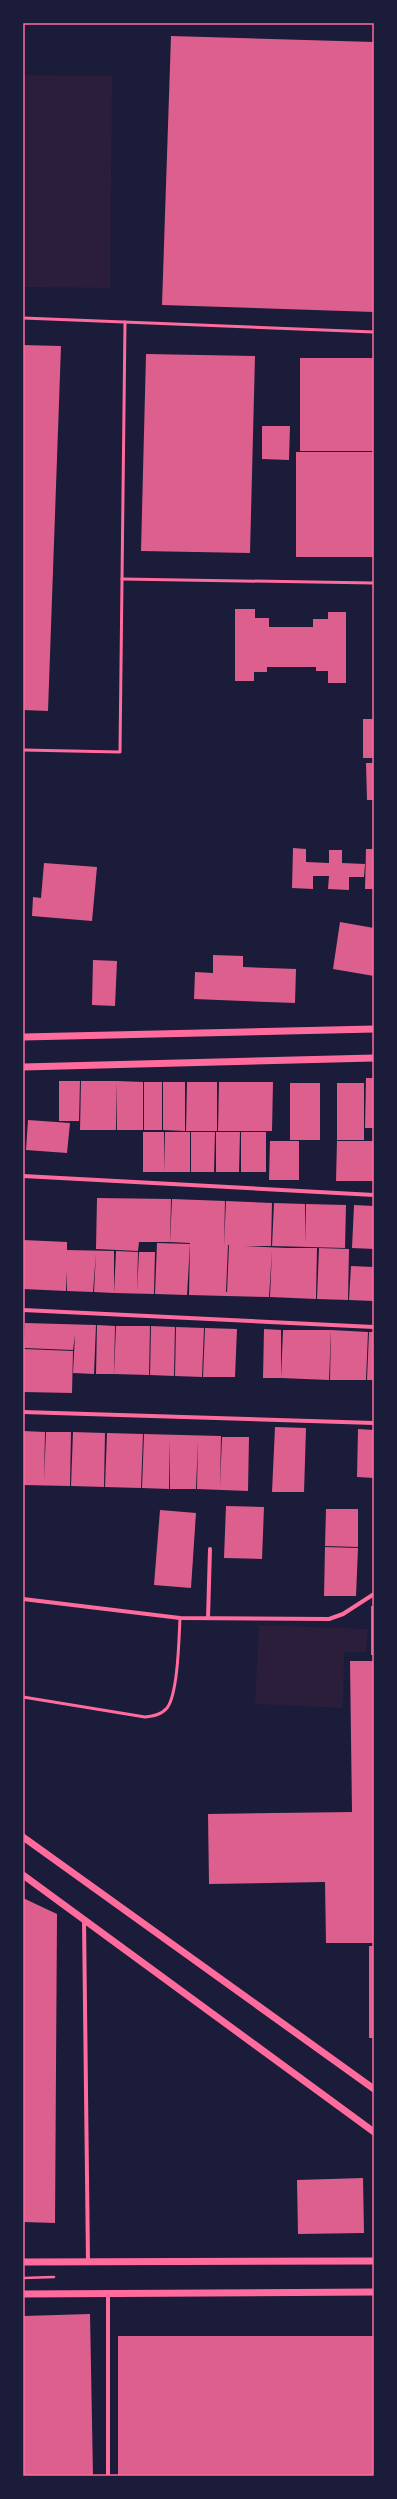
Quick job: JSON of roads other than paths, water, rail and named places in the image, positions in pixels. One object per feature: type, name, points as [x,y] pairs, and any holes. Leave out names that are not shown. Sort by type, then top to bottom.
[{"type":"street","points":[[23,1037],[374,1029]]},
{"type":"street","points":[[23,1066],[374,1058]]},
{"type":"street","points":[[23,1176],[374,1195]]},
{"type":"street","points":[[23,1310],[374,1327]]},
{"type":"street","points":[[23,1412],[374,1423]]},
{"type":"street","points":[[208,1618],[210,1549]]},
{"type":"street","points":[[23,1599],[180,1618],[329,1619],[343,1614],[374,1594]]},
{"type":"street","points":[[23,1837],[374,2089]]},
{"type":"street","points":[[23,1875],[374,2132]]},
{"type":"street","points":[[84,1920],[88,2262]]},
{"type":"street","points":[[23,2262],[374,2261]]},
{"type":"street","points":[[23,2294],[374,2292]]},
{"type":"street","points":[[108,2294],[108,2476]]},
{"type":"lane","points":[[23,318],[374,332]]},
{"type":"lane","points":[[23,750],[120,752],[125,322]]},
{"type":"lane","points":[[122,579],[374,583]]},
{"type":"lane","points":[[23,1697],[145,1717],[158,1715],[167,1708],[174,1694],[180,1618]]}]
